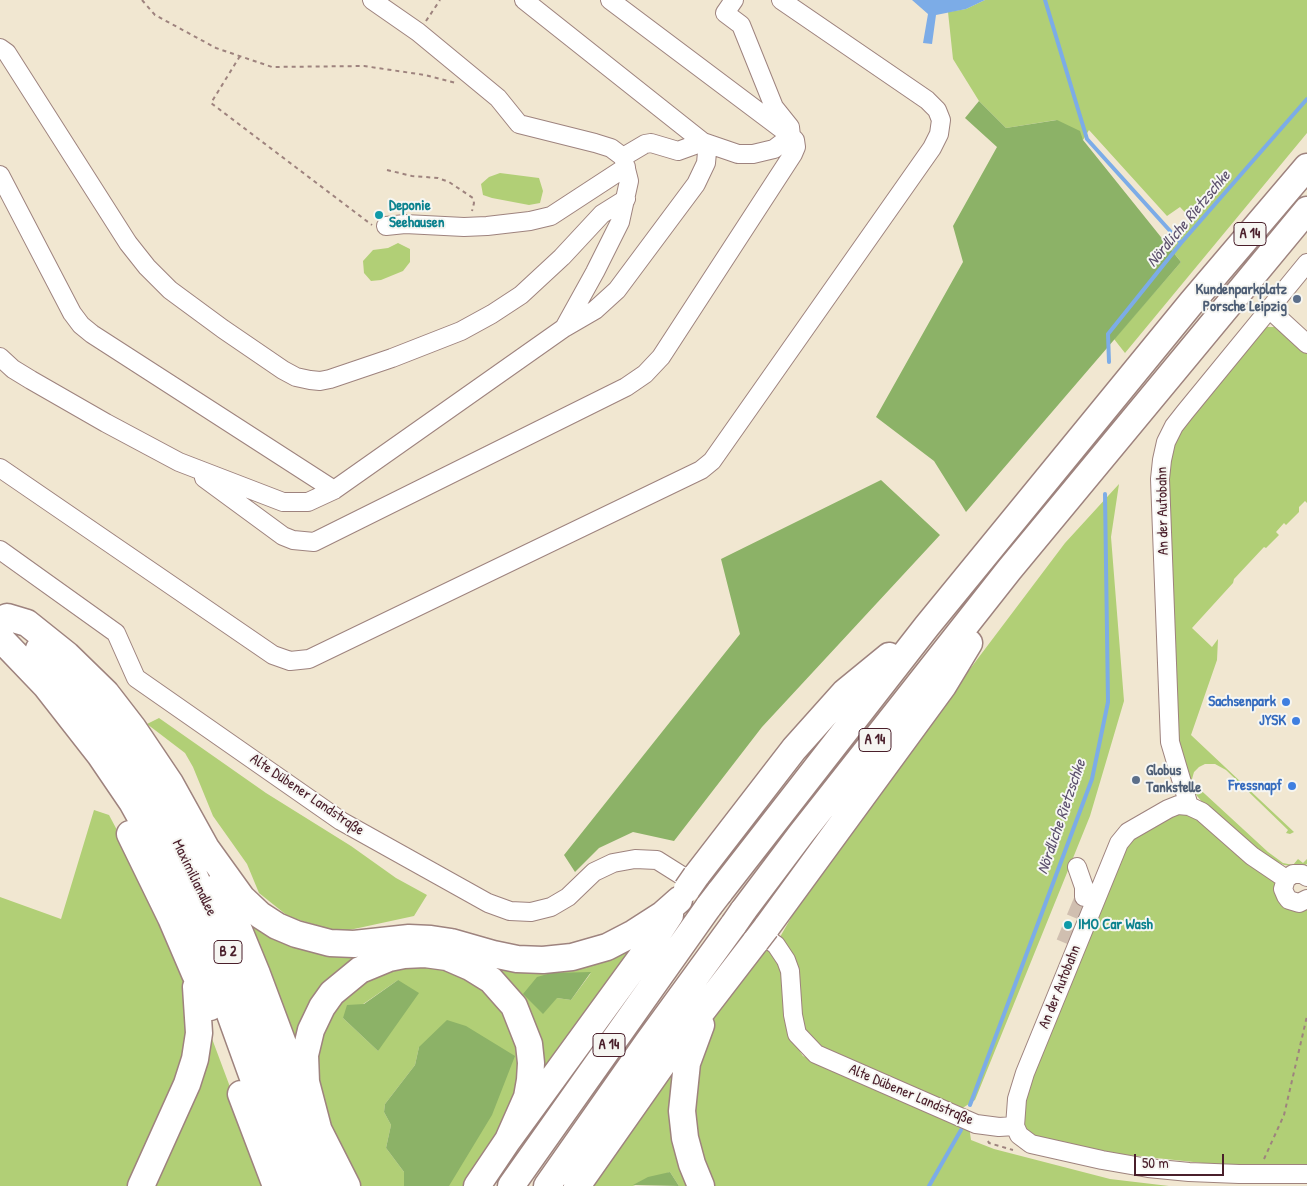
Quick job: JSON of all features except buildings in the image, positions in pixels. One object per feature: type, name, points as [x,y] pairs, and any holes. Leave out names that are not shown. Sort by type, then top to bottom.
[{"type":"highway","name":"A 14","points":[[511,1186],[714,899],[927,626],[1192,302],[1307,166]]},
{"type":"highway","name":"A 14","points":[[548,1186],[648,1042],[806,827],[1009,570],[1307,210]]},
{"type":"highway","points":[[577,1186],[661,1065],[764,936],[942,686],[971,639],[1009,570]]},
{"type":"highway","points":[[2,622],[27,623],[67,655],[106,693],[133,728],[170,783],[206,848],[242,898],[277,926],[296,934],[330,942],[354,944],[409,938],[431,939],[517,959],[543,960],[572,957],[607,947],[662,915],[794,749],[845,692],[927,626]]},
{"type":"highway","name":"Maximilianallee","points":[[2,622],[46,686],[100,755],[132,802],[176,881],[217,978],[260,1097],[298,1186]]},
{"type":"highway","name":"Maximilianallee","points":[[2,622],[72,686],[108,731],[150,794],[191,868],[228,953],[292,1124],[320,1186]]},
{"type":"highway","points":[[100,755],[106,786],[167,910],[195,974],[202,985],[248,1117],[276,1186]]},
{"type":"highway","points":[[206,848],[257,974],[306,1105],[347,1186]]},
{"type":"highway","points":[[477,1186],[508,1140],[653,941],[687,885]]},
{"type":"highway","points":[[318,1128],[306,1082],[305,1055],[311,1030],[322,1007],[332,993],[360,970],[389,958],[425,954],[447,958],[470,967],[491,980],[514,1006],[529,1044],[530,1071],[527,1098],[508,1140]]},
{"type":"highway","points":[[141,1186],[187,1084],[195,1059],[199,1033],[195,974]]},
{"type":"highway","points":[[700,1186],[692,1164],[683,1126],[683,1093],[687,1064],[693,1044],[717,993]]},
{"type":"street","points":[[372,0],[418,32],[498,98],[519,124],[611,148],[624,162],[629,181],[620,222],[564,328]]},
{"type":"street","points":[[524,0],[703,142],[738,154],[753,154],[774,149],[791,136]]},
{"type":"street","points":[[187,465],[283,536],[293,540],[314,542],[626,388],[645,374],[666,349],[796,147],[795,140],[791,136],[610,0]]},
{"type":"street","points":[[0,468],[273,655],[290,661],[309,660],[701,470],[712,460],[768,381],[928,155],[939,134],[940,120],[937,110],[927,100],[780,0]]},
{"type":"street","points":[[731,4],[725,13],[741,25],[774,107],[790,127],[791,136]]},
{"type":"street","points":[[0,48],[7,53],[128,243],[147,267],[170,290],[223,330],[283,370],[310,380],[330,379],[392,358],[461,331],[492,314],[521,295],[562,257],[602,214],[626,199]]},
{"type":"street","points":[[386,226],[405,224],[464,227],[508,223],[551,216],[624,162],[645,144],[678,151],[703,142]]},
{"type":"street","points":[[0,357],[13,369],[106,423],[187,465],[283,502],[308,502],[334,490],[564,328],[595,310],[617,290],[702,174],[708,152],[703,142]]},
{"type":"street","points":[[0,176],[72,313],[80,324],[92,334],[334,490]]},
{"type":"street","name":"An der Autobahn","points":[[1015,1126],[1017,1099],[1025,1073],[1119,843],[1128,832],[1168,809],[1178,805],[1188,806],[1170,742],[1160,479],[1166,442],[1174,426],[1307,263]]},
{"type":"street","points":[[1269,309],[1307,344]]},
{"type":"street","name":"Alte Dübener Landstraße","points":[[0,550],[116,633],[136,678],[341,821],[488,903],[510,911],[531,912],[551,907],[568,897],[594,872],[613,863],[635,859],[657,860],[687,885]]},
{"type":"street","points":[[1188,806],[1202,812],[1252,856],[1286,879]]},
{"type":"street","points":[[1077,867],[1084,887],[1084,896]]},
{"type":"street","points":[[1307,876],[1293,874],[1286,879],[1283,889],[1290,900],[1299,903],[1307,899]]},
{"type":"street","name":"Alte Dübener Landstraße","points":[[764,936],[776,945],[786,960],[790,971],[793,1015],[798,1034],[816,1054],[976,1124],[999,1127],[1015,1126]]},
{"type":"street","points":[[1015,1126],[1019,1135],[1024,1140],[1039,1147],[1148,1168],[1189,1172],[1307,1174]]},
{"type":"path","points":[[142,0],[155,15],[216,48],[272,67],[364,66],[425,75],[463,85]]},
{"type":"path","points":[[418,32],[440,0]]},
{"type":"path","points":[[240,56],[211,104],[372,225],[386,226]]},
{"type":"path","points":[[387,170],[412,176],[438,178],[466,192],[473,198],[474,203],[464,227]]},
{"type":"path","points":[[1255,1174],[1266,1156],[1284,1115],[1307,1016]]},
{"type":"green space","points":[[985,0],[1307,0],[1307,133],[1125,353],[1114,339],[1181,262],[1167,244],[1192,220],[1180,207],[1167,216],[1089,130],[1083,140],[1056,120],[1006,128],[979,101],[953,59],[948,12],[966,9]]},
{"type":"green space","points":[[979,101],[1006,128],[1057,120],[1080,131],[1083,140],[1181,262],[966,512],[934,461],[876,417],[963,262],[953,226],[997,147],[965,118]]},
{"type":"green space","points":[[500,173],[539,178],[543,191],[540,203],[529,205],[483,195],[481,184],[489,177]]},
{"type":"green space","points":[[398,243],[410,249],[410,262],[403,271],[381,280],[371,281],[364,273],[363,261],[373,250],[388,248]]},
{"type":"green space","points":[[1266,327],[1283,329],[1307,351],[1307,503],[1305,501],[1299,507],[1299,512],[1286,525],[1284,523],[1276,532],[1279,535],[1266,548],[1264,547],[1234,579],[1233,583],[1192,628],[1212,647],[1218,639],[1217,660],[1191,735],[1294,832],[1286,833],[1288,830],[1226,770],[1215,764],[1205,764],[1199,767],[1194,772],[1192,779],[1193,783],[1268,852],[1283,863],[1293,865],[1298,859],[1303,863],[1307,859],[1307,864],[1302,867],[1284,865],[1265,856],[1207,808],[1193,791],[1178,750],[1166,478],[1175,437],[1262,329]]},
{"type":"green space","points":[[881,480],[940,535],[762,727],[674,841],[633,832],[599,848],[575,872],[564,855],[740,634],[721,559]]},
{"type":"green space","points":[[1119,484],[1111,537],[1124,701],[1090,816],[975,1100],[961,1109],[839,1057],[815,1043],[803,1026],[799,983],[793,954],[780,937],[819,869],[1065,543]]},
{"type":"green space","points":[[159,718],[266,793],[351,846],[396,878],[427,895],[414,916],[340,932],[289,917],[259,893],[247,864],[213,816],[193,767],[185,753],[147,724]]},
{"type":"green space","points":[[94,810],[109,815],[126,847],[184,979],[193,1024],[187,1065],[133,1186],[0,1186],[0,897],[61,919]]},
{"type":"green space","points":[[1175,813],[1190,814],[1273,879],[1307,909],[1307,1165],[1212,1164],[1119,1154],[1033,1136],[1028,1134],[1022,1125],[1025,1090],[1127,842]]},
{"type":"green space","points":[[241,909],[379,949],[298,1051]]},
{"type":"green space","points":[[638,946],[544,1081],[485,960]],"holes":[[[591,973],[571,1000],[557,998]]]},
{"type":"green space","points":[[768,946],[781,962],[789,1035],[803,1056],[969,1126],[971,1140],[994,1149],[1110,1179],[1169,1186],[709,1186],[687,1122],[708,1025]]},
{"type":"green space","points":[[409,962],[445,965],[484,987],[509,1014],[523,1053],[517,1104],[466,1186],[449,1186],[419,1047],[415,1065],[385,1104],[384,1112],[391,1125],[386,1148],[404,1172],[404,1186],[357,1186],[325,1120],[312,1059],[322,1025],[344,992],[380,971]],"holes":[[[398,980],[378,1051],[343,1018]]]},
{"type":"green space","points":[[591,972],[571,1000],[557,998],[543,1014],[523,994],[537,977],[551,973]]},
{"type":"green space","points":[[398,980],[419,993],[378,1051],[343,1018],[347,1005],[364,1004]]},
{"type":"green space","points":[[447,1020],[466,1026],[515,1056],[492,1115],[449,1186],[404,1186],[404,1172],[386,1148],[391,1125],[384,1112],[385,1104],[415,1065],[419,1047]]},
{"type":"green space","points":[[208,1028],[267,1186],[148,1186]]},
{"type":"green space","points":[[676,1059],[693,1186],[679,1186],[670,1172],[633,1186],[585,1186]]},
{"type":"green space","points":[[670,1172],[679,1186],[633,1185],[648,1177]]},
{"type":"water","points":[[912,0],[985,0],[966,9],[936,15],[932,44],[923,43],[928,14]]},
{"type":"waterway","points":[[1045,0],[1087,139],[1181,243]]},
{"type":"waterway","name":"Nördliche Rietzschke","points":[[1109,362],[1108,334],[1181,243],[1307,99]]},
{"type":"waterway","name":"Nördliche Rietzschke","points":[[970,1105],[1092,779],[1108,702],[1105,494]]},
{"type":"waterway","name":"Nördliche Rietzschke","points":[[929,1186],[961,1130]]},
{"type":"tunnel","points":[[684,877],[769,940]]},
{"type":"tunnel","points":[[1065,943],[1084,897]]},
{"type":"place","name":"Deponie Seehausen","points":[[379,215]]},
{"type":"place","name":"Kundenparkplatz Porsche Leipzig","points":[[1297,299]]},
{"type":"place","name":"Sachsenpark","points":[[1286,702]]},
{"type":"place","name":"JYSK","points":[[1296,721]]},
{"type":"place","name":"Globus Tankstelle","points":[[1136,780]]},
{"type":"place","name":"Fressnapf","points":[[1292,786]]},
{"type":"place","name":"IMO Car Wash","points":[[1068,925]]}]
